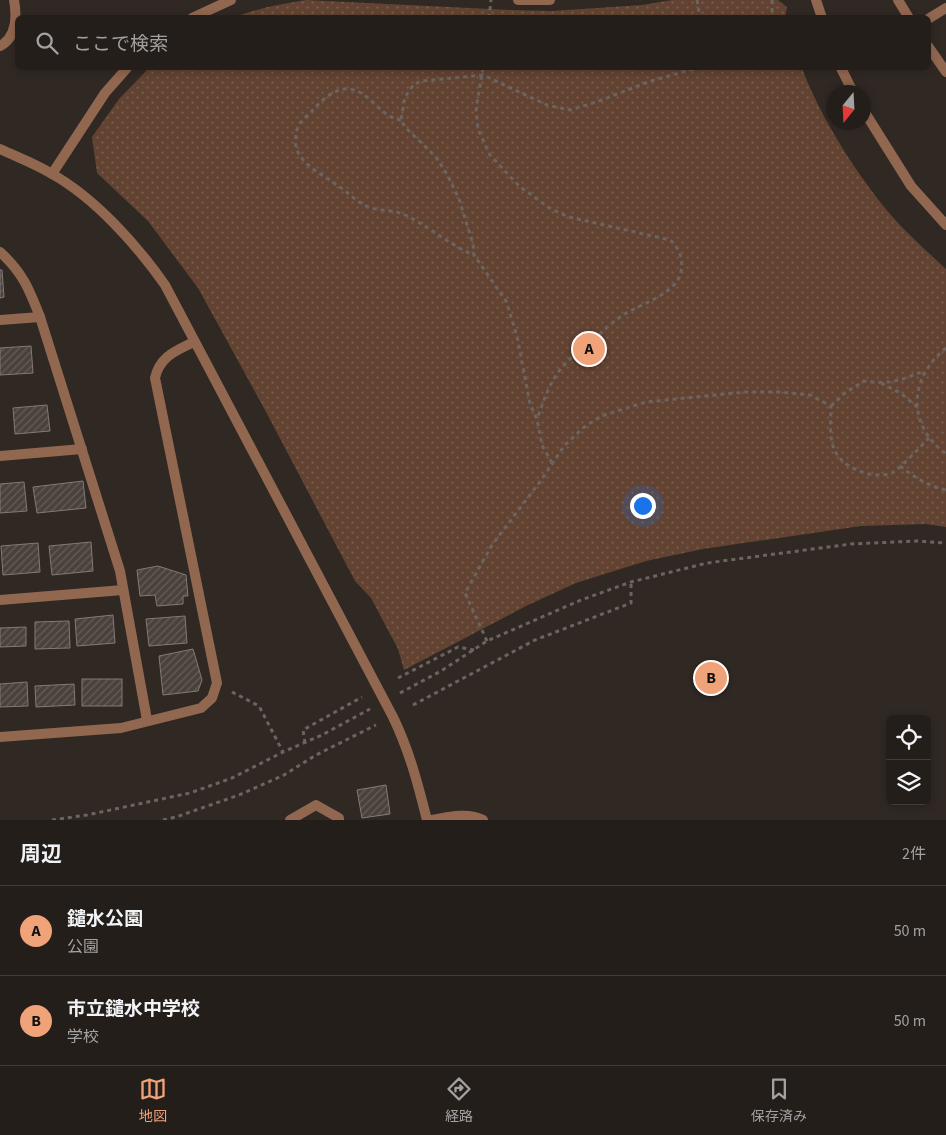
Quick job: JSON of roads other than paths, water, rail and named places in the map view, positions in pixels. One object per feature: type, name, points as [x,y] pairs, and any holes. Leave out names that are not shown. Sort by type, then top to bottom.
[{"type":"street","points":[[14,0],[15,15]]},
{"type":"street","points":[[198,15],[231,0]]},
{"type":"street","points":[[518,0],[550,0]]},
{"type":"street","points":[[816,0],[821,15]]},
{"type":"street","points":[[898,0],[907,15]]},
{"type":"street","points":[[931,17],[946,8]]},
{"type":"street","points":[[0,46],[7,42],[15,26]]},
{"type":"street","points":[[931,50],[946,72]]},
{"type":"street","points":[[52,174],[105,93],[124,70]]},
{"type":"street","points":[[843,70],[850,85]]},
{"type":"street","points":[[871,122],[911,186],[946,225]]},
{"type":"street","points":[[0,149],[52,174],[80,193],[136,247],[165,285],[406,743],[416,773],[426,820]]},
{"type":"street","points":[[0,252],[12,263],[26,281],[40,317],[120,571],[148,720]]},
{"type":"street","points":[[0,320],[40,317]]},
{"type":"street","points":[[0,736],[121,728],[201,708],[212,698],[217,683],[155,378],[157,367],[161,362],[194,342]]},
{"type":"street","points":[[0,456],[82,450]]},
{"type":"street","points":[[0,600],[123,590]]},
{"type":"street","points":[[290,820],[316,804],[339,818],[339,820]]},
{"type":"street","points":[[432,820],[455,816],[477,817],[483,820]]},
{"type":"place","name":"鑓水公園","points":[[589,349]]},
{"type":"place","name":"市立鑓水中学校","points":[[711,678]]}]
